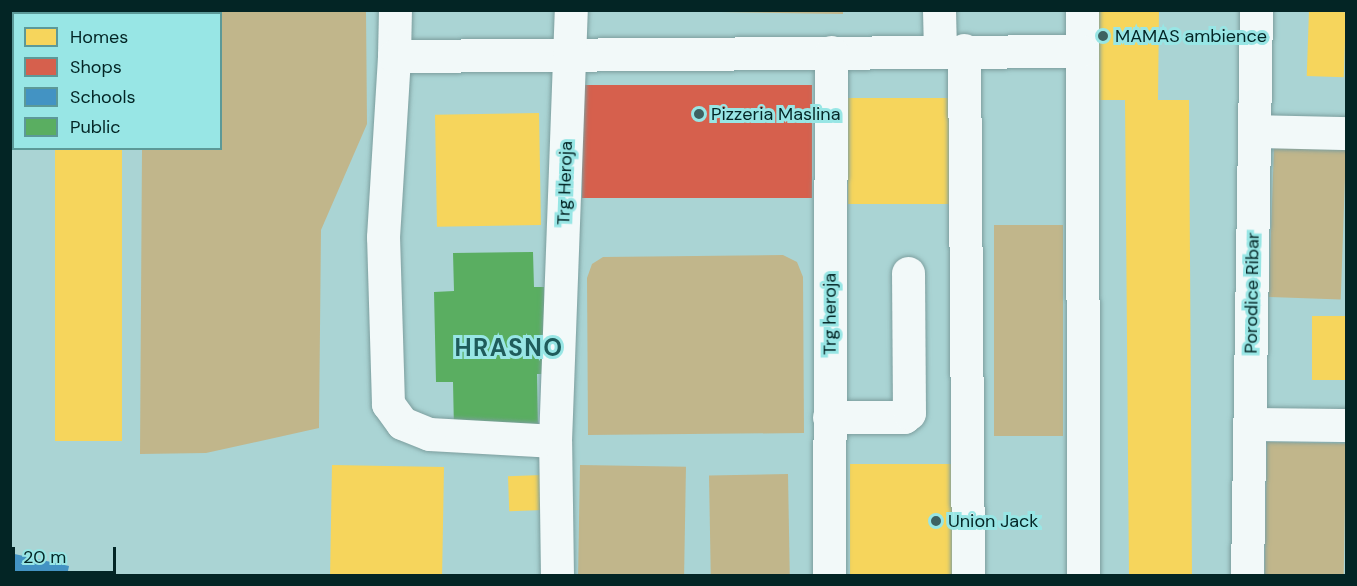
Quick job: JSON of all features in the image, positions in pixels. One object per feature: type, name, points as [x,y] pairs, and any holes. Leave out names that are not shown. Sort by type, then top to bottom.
[{"type":"street","points":[[395,10],[383,237],[388,404],[402,423],[429,434],[555,441]]},
{"type":"street","name":"Trg Heroja","points":[[557,576],[555,441],[571,10]]},
{"type":"street","points":[[939,10],[952,50],[968,576]]},
{"type":"street","points":[[1082,10],[1080,51],[1083,576]]},
{"type":"street","name":"Porodice Ribar","points":[[1247,576],[1256,10]]},
{"type":"street","points":[[394,56],[569,52],[1080,51]]},
{"type":"street","name":"Trg heroja","points":[[829,576],[831,52]]},
{"type":"street","points":[[1255,131],[1347,133]]},
{"type":"street","points":[[829,417],[904,417],[909,413],[909,273]]},
{"type":"street","points":[[1250,424],[1347,425]]},
{"type":"shaded area","points":[[602,10],[843,10],[843,14]]},
{"type":"shaded area","points":[[160,11],[366,11],[367,124],[321,230],[319,428],[206,453],[140,454],[142,150],[222,150],[222,12]]},
{"type":"shaded area","points":[[1274,147],[1346,150],[1341,299],[1269,297]]},
{"type":"shaded area","points":[[994,225],[1063,225],[1063,436],[994,436]]},
{"type":"shaded area","points":[[783,255],[797,262],[803,277],[804,433],[588,435],[587,278],[592,264],[603,257]]},
{"type":"shaded area","points":[[1267,442],[1346,443],[1344,576],[1265,575]]},
{"type":"shaded area","points":[[580,465],[686,467],[684,576],[578,575]]},
{"type":"shaded area","points":[[788,474],[790,575],[711,576],[709,475]]},
{"type":"building: Homes","points":[[80,10],[144,10],[144,12],[80,12]]},
{"type":"building: Homes","points":[[1094,10],[1159,10],[1158,100],[1189,100],[1192,576],[1129,576],[1125,100],[1093,100]]},
{"type":"building: Homes","points":[[1309,11],[1346,12],[1344,77],[1307,76]]},
{"type":"building: Homes","points":[[848,98],[958,98],[958,204],[848,204]]},
{"type":"building: Homes","points":[[539,113],[541,225],[437,227],[435,115]]},
{"type":"building: Homes","points":[[55,150],[122,150],[122,441],[55,441]]},
{"type":"building: Homes","points":[[1312,316],[1346,316],[1346,380],[1312,380]]},
{"type":"building: Homes","points":[[850,464],[963,464],[963,575],[850,575]]},
{"type":"building: Homes","points":[[332,465],[444,467],[442,576],[330,576]]},
{"type":"building: Homes","points":[[542,475],[543,510],[509,511],[508,476]]},
{"type":"building: Shops","points":[[582,85],[812,85],[812,198],[582,198]]},
{"type":"building: Schools","points":[[10,553],[69,566],[67,576],[10,576]]},
{"type":"building: Public","points":[[533,252],[534,287],[544,287],[546,374],[537,374],[538,428],[454,430],[453,382],[436,382],[434,292],[454,291],[453,253]]},
{"type":"place","name":"MAMAS ambience","points":[[1103,36]]},
{"type":"place","name":"Pizzeria Maslina","points":[[699,114]]},
{"type":"place","name":"Union Jack","points":[[936,521]]},
{"type":"district","name":"HRASNO","points":[[509,348]]}]
